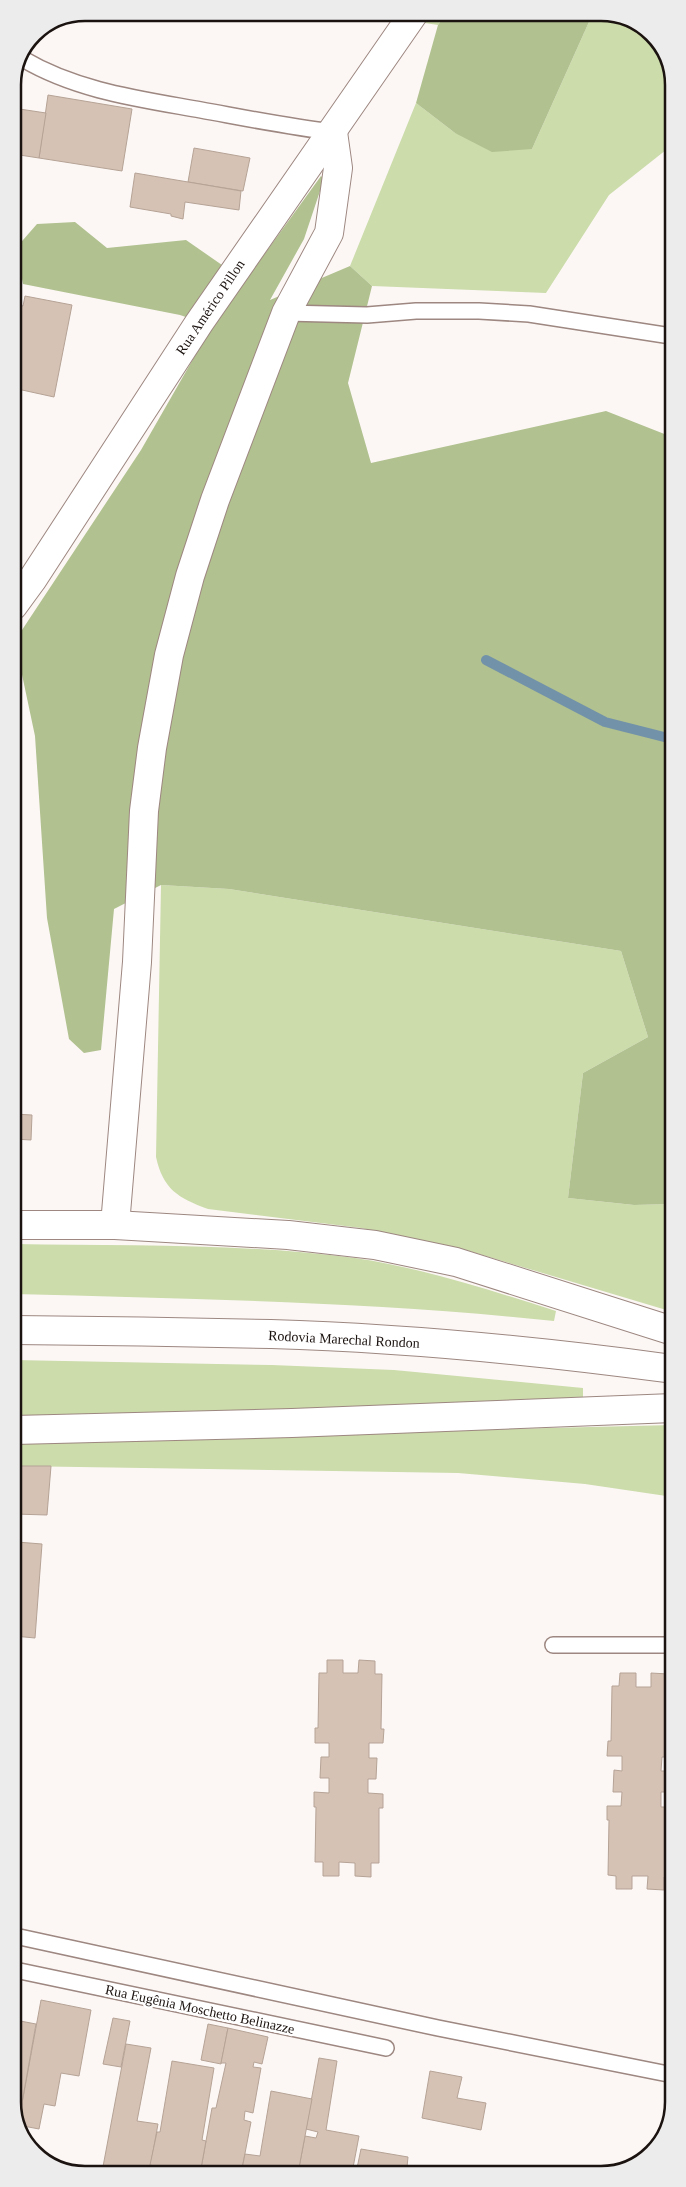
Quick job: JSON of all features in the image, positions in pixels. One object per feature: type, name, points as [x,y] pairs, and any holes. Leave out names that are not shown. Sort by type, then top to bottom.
[{"type":"main road","name":"Rua Américo Pillon","points":[[21,595],[199,323],[409,21]]},
{"type":"main road","points":[[116,1225],[137,962],[144,811],[152,748],[168,665],[190,576],[215,500],[286,313],[329,233],[338,168],[333,132]]},
{"type":"main road","points":[[21,1225],[116,1225],[288,1235],[375,1245],[456,1262],[665,1328]]},
{"type":"main road","name":"Rodovia Marechal Rondon","points":[[21,1330],[272,1334],[395,1341],[585,1358],[665,1368]]},
{"type":"main road","points":[[21,1430],[292,1423],[665,1408]]},
{"type":"lane","points":[[26,61],[42,71],[80,85],[125,96],[333,132]]},
{"type":"lane","points":[[286,313],[367,315],[416,310],[479,311],[529,314],[665,335]]},
{"type":"lane","points":[[553,1645],[665,1645]]},
{"type":"lane","points":[[21,1937],[438,2028],[665,2073]]},
{"type":"lane","name":"Rua Eugênia Moschetto Belinazze","points":[[21,1971],[386,2048]]},
{"type":"green space","points":[[412,21],[441,21],[438,25]]},
{"type":"green space","points":[[441,21],[589,21],[532,149],[492,152],[455,133],[416,103],[438,25]]},
{"type":"green space","points":[[589,21],[613,22],[629,28],[646,40],[654,50],[663,69],[665,86],[665,151],[609,195],[546,293],[372,286],[350,266],[416,103],[455,133],[532,149]]},
{"type":"green space","points":[[321,176],[324,179],[304,239],[270,300],[350,266],[372,286],[348,383],[371,463],[606,411],[665,434],[665,1204],[634,1205],[568,1198],[583,1073],[648,1037],[621,951],[229,889],[161,885],[114,909],[101,1050],[84,1053],[69,1039],[47,918],[35,736],[21,670],[21,630],[141,450],[212,326],[180,315],[23,284],[21,274],[21,242],[37,224],[75,222],[107,248],[186,240],[245,281]]},
{"type":"green space","points":[[161,885],[229,889],[621,951],[648,1037],[583,1073],[568,1198],[634,1205],[665,1204],[665,1310],[469,1251],[361,1228],[208,1209],[188,1201],[173,1191],[163,1177],[156,1157]]},
{"type":"green space","points":[[21,1244],[227,1248],[313,1253],[355,1258],[431,1274],[556,1311],[554,1321],[420,1309],[21,1294]]},
{"type":"green space","points":[[21,1360],[272,1365],[394,1370],[583,1388],[583,1401],[21,1421]]},
{"type":"green space","points":[[665,1425],[665,1496],[585,1484],[458,1473],[21,1466],[21,1441]]},
{"type":"building","points":[[48,95],[132,109],[122,171],[39,158]]},
{"type":"building","points":[[21,109],[46,113],[39,158],[21,155]]},
{"type":"building","points":[[194,148],[250,158],[243,191],[188,182]]},
{"type":"building","points":[[135,173],[241,191],[239,210],[185,202],[183,219],[171,216],[171,214],[130,207]]},
{"type":"building","points":[[25,296],[72,305],[54,397],[21,390],[21,306],[23,306]]},
{"type":"building","points":[[21,1114],[32,1115],[31,1140],[21,1139]]},
{"type":"building","points":[[21,1466],[51,1466],[47,1515],[21,1514]]},
{"type":"building","points":[[21,1542],[42,1544],[35,1638],[21,1637]]},
{"type":"building","points":[[327,1660],[343,1660],[343,1673],[358,1673],[359,1660],[375,1661],[375,1674],[382,1674],[381,1729],[384,1729],[383,1743],[369,1743],[369,1758],[377,1758],[376,1779],[368,1779],[368,1793],[383,1794],[383,1808],[379,1808],[379,1863],[371,1863],[371,1877],[355,1876],[355,1863],[339,1862],[339,1876],[323,1876],[323,1862],[315,1862],[316,1807],[314,1807],[314,1792],[329,1793],[329,1778],[320,1778],[321,1757],[329,1757],[329,1743],[315,1743],[315,1728],[318,1728],[319,1673],[327,1673]]},
{"type":"building","points":[[620,1673],[636,1673],[636,1687],[651,1687],[651,1673],[665,1674],[665,1757],[662,1757],[661,1771],[665,1771],[665,1792],[661,1792],[661,1807],[665,1807],[664,1890],[647,1889],[648,1876],[632,1876],[632,1889],[616,1889],[616,1876],[608,1875],[609,1820],[607,1820],[607,1806],[621,1806],[622,1792],[613,1792],[614,1770],[622,1771],[622,1756],[607,1756],[608,1741],[611,1741],[612,1686],[619,1686]]},
{"type":"building","points":[[41,2000],[91,2010],[79,2076],[61,2073],[55,2106],[44,2104],[39,2129],[26,2127],[22,2106]]},
{"type":"building","points":[[113,2018],[130,2021],[121,2067],[103,2064]]},
{"type":"building","points":[[21,2021],[36,2024],[21,2105]]},
{"type":"building","points":[[208,2024],[228,2028],[221,2064],[201,2060]]},
{"type":"building","points":[[228,2028],[268,2037],[262,2064],[254,2062],[253,2067],[261,2068],[253,2113],[245,2111],[244,2120],[251,2122],[243,2166],[201,2166],[212,2108],[216,2108],[226,2063],[221,2063]]},
{"type":"building","points":[[126,2044],[151,2048],[137,2121],[158,2124],[150,2166],[103,2166]]},
{"type":"building","points":[[319,2058],[337,2061],[326,2130],[359,2136],[353,2166],[299,2166],[305,2136],[316,2138],[318,2132],[306,2129]]},
{"type":"building","points":[[172,2061],[214,2068],[202,2140],[206,2141],[201,2166],[150,2165],[157,2132],[160,2132]]},
{"type":"building","points":[[430,2071],[462,2077],[457,2098],[486,2103],[481,2130],[422,2118]]},
{"type":"building","points":[[271,2091],[312,2099],[299,2166],[243,2166],[245,2154],[260,2156]]},
{"type":"building","points":[[361,2149],[408,2157],[407,2166],[357,2166]]},
{"type":"waterway","points":[[486,660],[605,722],[665,737]]}]
